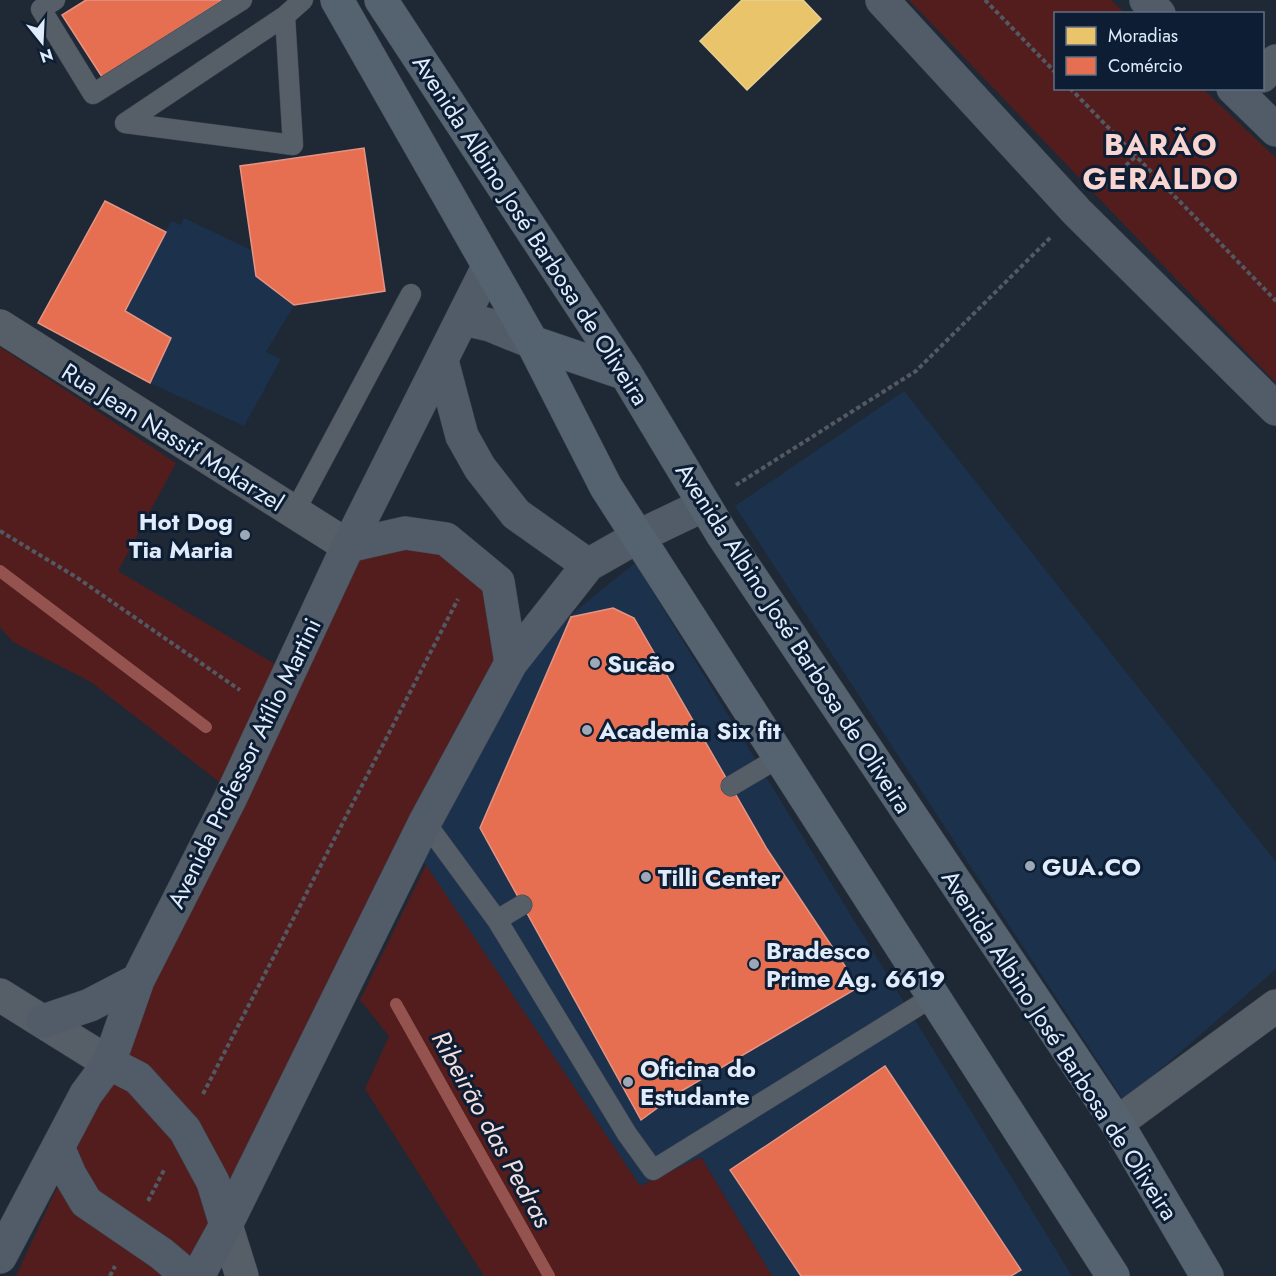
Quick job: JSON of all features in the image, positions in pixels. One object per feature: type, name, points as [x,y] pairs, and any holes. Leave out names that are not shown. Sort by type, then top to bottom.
[{"type":"main road","name":"Avenida Albino José Barbosa de Oliveira","points":[[337,0],[532,342],[606,487],[1113,1276]]},
{"type":"main road","name":"Avenida Albino José Barbosa de Oliveira","points":[[381,0],[626,374],[704,505],[1117,1123],[1208,1276]]},
{"type":"main road","points":[[882,0],[1077,212],[1276,409]]},
{"type":"main road","points":[[1146,0],[1157,12]]},
{"type":"main road","points":[[1249,90],[1276,130]]},
{"type":"main road","name":"Avenida Professor Atílio Martini","points":[[0,1257],[86,1094],[109,1063],[138,980],[231,797],[348,546],[488,267]]},
{"type":"main road","points":[[463,319],[490,325],[626,374]]},
{"type":"main road","points":[[442,361],[462,436],[480,468],[516,514],[588,565]]},
{"type":"main road","points":[[198,1276],[226,1225],[425,822],[511,663],[588,565],[639,536],[704,505]]},
{"type":"main road","points":[[348,546],[405,533],[446,538],[498,582],[511,663]]},
{"type":"main road","points":[[43,1021],[90,1005],[138,980]]},
{"type":"main road","points":[[109,1063],[138,1078],[185,1130],[213,1182],[226,1225]]},
{"type":"main road","points":[[58,1147],[70,1175],[86,1202],[162,1254],[188,1276]]},
{"type":"street","points":[[1264,73],[1276,61]]},
{"type":"street","name":"Rua Jean Nassif Mokarzel","points":[[0,326],[348,546]]},
{"type":"street","points":[[0,995],[109,1063]]},
{"type":"street","points":[[1117,1123],[1276,1006]]},
{"type":"street","points":[[226,1225],[242,1276]]},
{"type":"lane","points":[[56,0],[41,9],[93,94],[242,0]]},
{"type":"lane","points":[[285,16],[293,145],[125,123],[285,16],[303,0]]},
{"type":"lane","points":[[294,513],[411,294]]},
{"type":"lane","points":[[731,786],[780,757]]},
{"type":"lane","points":[[425,822],[497,920],[609,1105],[653,1170],[934,996]]},
{"type":"lane","points":[[497,920],[522,905]]},
{"type":"path","points":[[985,0],[1054,71]]},
{"type":"path","points":[[1072,90],[1276,301]]},
{"type":"path","points":[[704,505],[916,371],[1136,156]]},
{"type":"path","points":[[0,531],[76,577],[270,711]]},
{"type":"path","points":[[110,1276],[478,564]]},
{"type":"shaded area","points":[[909,0],[1111,0],[1124,12],[1054,12],[1054,90],[1204,90],[1276,158],[1276,383]]},
{"type":"shaded area","points":[[184,218],[253,251],[256,276],[294,305],[266,352],[281,359],[244,426],[150,383],[170,338],[125,311],[171,221],[181,225]]},
{"type":"shaded area","points":[[0,347],[176,463],[118,571],[298,678],[227,788],[91,682],[13,642],[0,627]]},
{"type":"shaded area","points":[[904,391],[1276,862],[1276,969],[1124,1101],[735,506]]},
{"type":"shaded area","points":[[401,545],[442,551],[494,594],[495,667],[185,1276],[16,1276],[123,1046],[358,557]]},
{"type":"shaded area","points":[[635,563],[1072,1276],[772,1276],[701,1157],[640,1186],[413,846],[511,663]]},
{"type":"shaded area","points":[[426,865],[640,1186],[701,1157],[772,1276],[484,1276],[365,1089],[389,1036],[360,1000]]},
{"type":"building: Moradias","points":[[742,0],[803,0],[821,19],[747,90],[700,41]]},
{"type":"building: Comércio","points":[[86,0],[223,0],[102,77],[62,15]]},
{"type":"building: Comércio","points":[[364,148],[385,291],[294,305],[256,276],[240,166]]},
{"type":"building: Comércio","points":[[105,201],[166,232],[125,311],[171,338],[150,383],[38,323]]},
{"type":"building: Comércio","name":"Tilli Center","points":[[613,608],[634,618],[767,849],[859,987],[678,1093],[641,1120],[480,828],[571,617]]},
{"type":"building: Comércio","points":[[885,1066],[1021,1270],[1011,1276],[801,1276],[730,1170]]},
{"type":"waterway","points":[[0,571],[206,727]]},
{"type":"waterway","name":"Ribeirão das Pedras","points":[[396,1004],[549,1276]]},
{"type":"place","name":"Hot Dog Tia Maria","points":[[245,535]]},
{"type":"place","name":"Sucão","points":[[595,663]]},
{"type":"place","name":"Academia Six fit","points":[[587,730]]},
{"type":"place","name":"GUA.CO","points":[[1030,866]]},
{"type":"place","name":"Tilli Center","points":[[646,877]]},
{"type":"place","name":"Bradesco Prime Ag. 6619","points":[[754,964]]},
{"type":"place","name":"Oficina do Estudante","points":[[628,1082]]},
{"type":"district","name":"BARÃO GERALDO","points":[[1161,161]]}]
